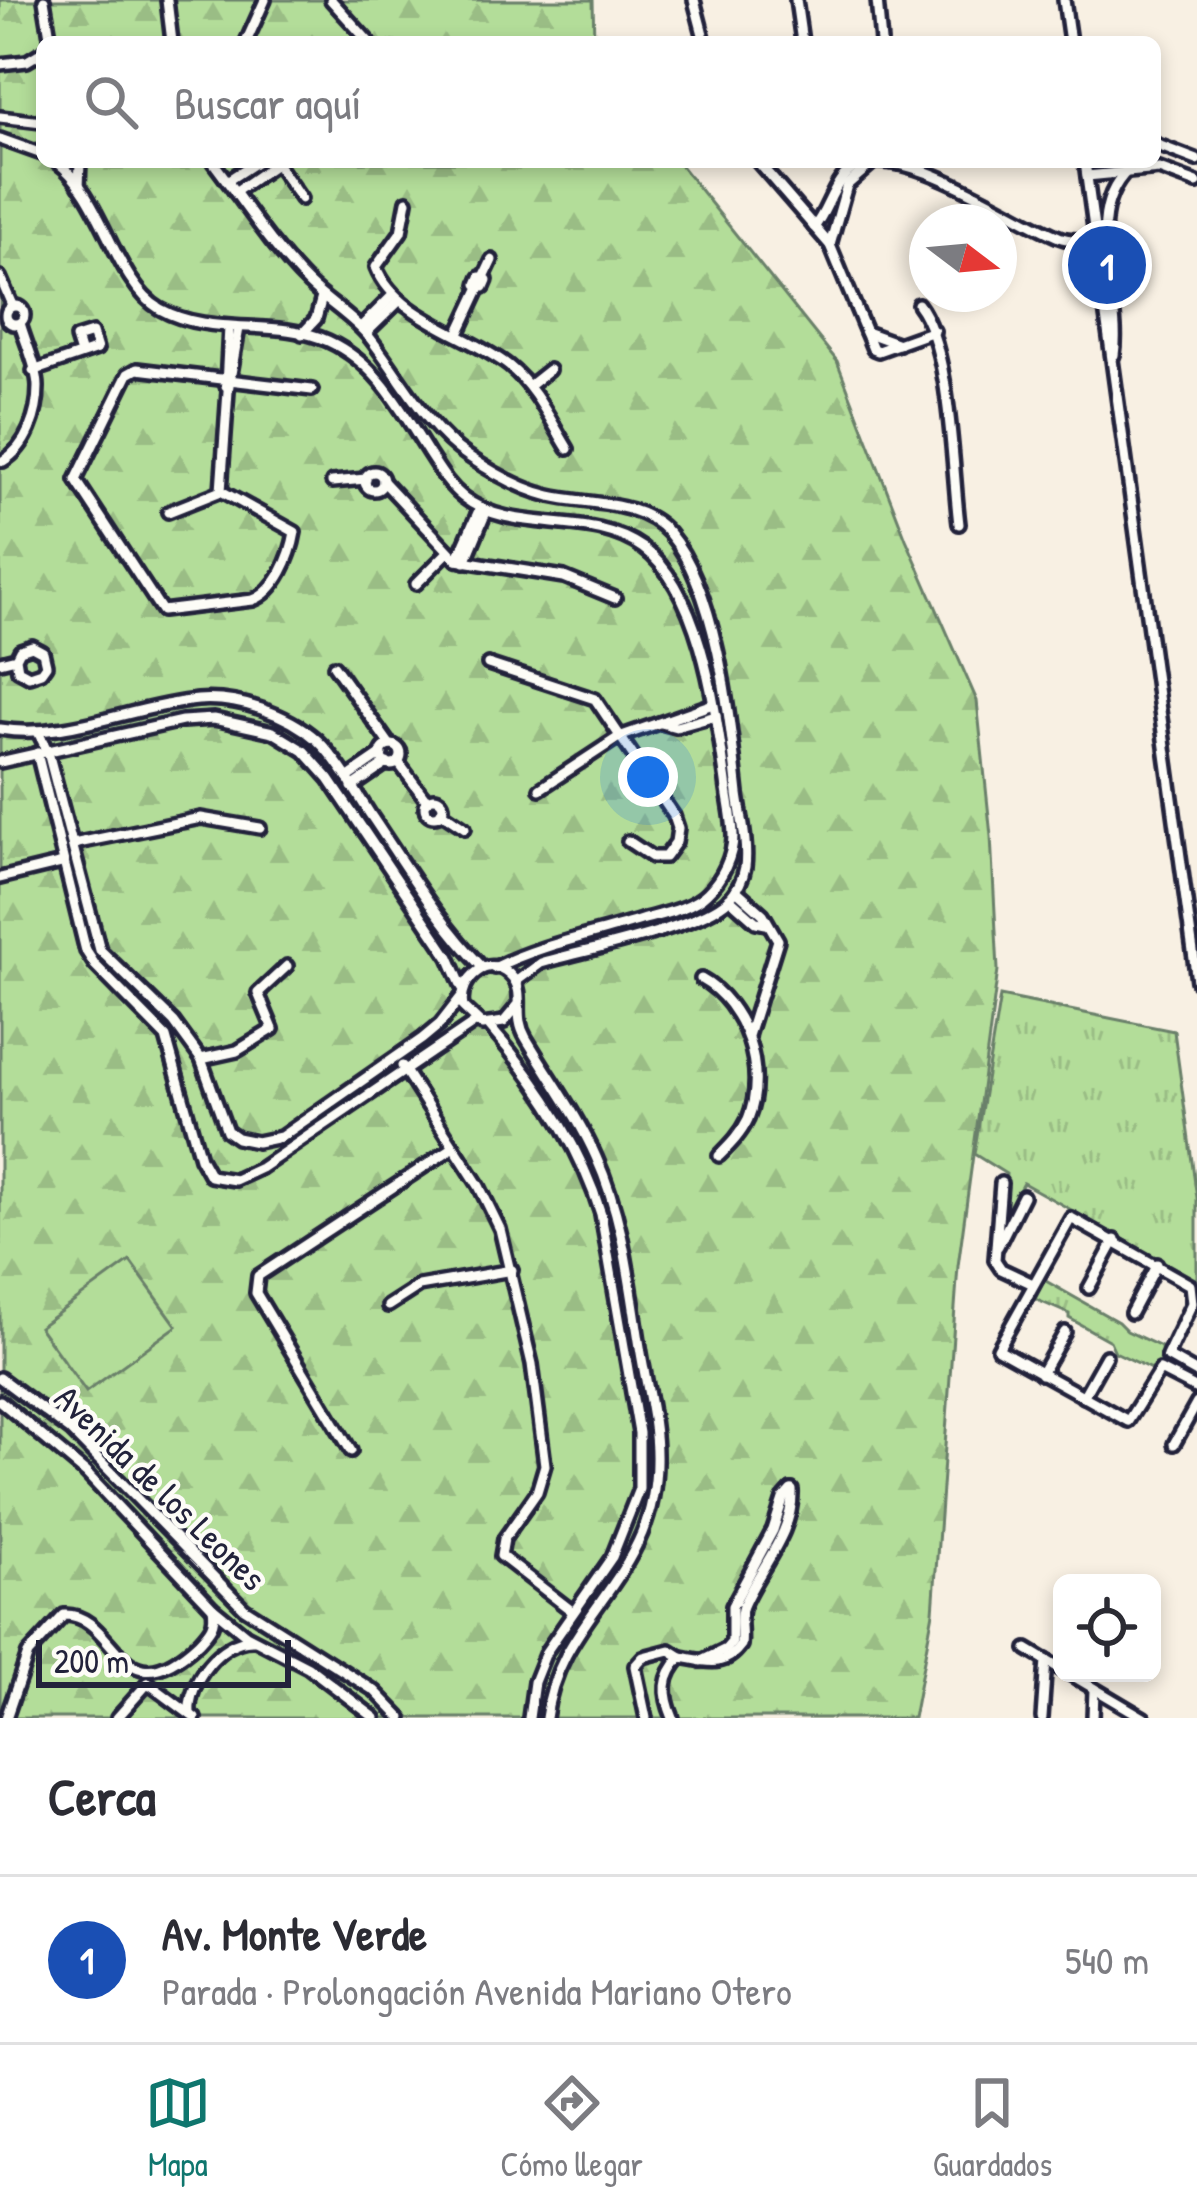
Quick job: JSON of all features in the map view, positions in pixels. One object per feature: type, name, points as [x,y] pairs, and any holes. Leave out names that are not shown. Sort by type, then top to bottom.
[{"type":"street","points":[[44,0],[50,36]]},
{"type":"street","points":[[167,0],[171,36]]},
{"type":"street","points":[[249,36],[265,0]]},
{"type":"street","points":[[331,0],[364,36]]},
{"type":"street","points":[[694,0],[703,36]]},
{"type":"street","points":[[796,0],[801,36]]},
{"type":"street","points":[[877,0],[880,36]]},
{"type":"street","points":[[1064,0],[1069,36]]},
{"type":"street","points":[[0,64],[36,56]]},
{"type":"street","points":[[0,117],[36,121]]},
{"type":"street","points":[[0,139],[36,152]]},
{"type":"street","points":[[1161,146],[1195,159],[1184,176]]},
{"type":"street","points":[[38,732],[100,950],[173,1022],[201,1059],[226,1131],[248,1141],[280,1137],[440,1024],[472,974],[666,913],[706,894],[724,870],[734,837],[716,716],[694,632],[678,590],[662,565],[644,548],[599,528],[483,510],[441,472],[375,374],[340,348],[302,334],[182,320],[146,298],[80,186],[63,168]]},
{"type":"street","points":[[80,168],[80,186]]},
{"type":"street","points":[[217,168],[279,251],[322,297],[363,330],[463,453],[511,482],[548,496],[639,512],[672,537],[704,608],[723,676],[745,851],[745,865],[732,894],[704,916],[541,963],[517,985],[519,1027],[596,1156],[615,1210],[655,1433],[656,1462],[644,1530],[566,1651],[551,1684],[546,1718]]},
{"type":"street","points":[[227,181],[257,168]]},
{"type":"street","points":[[235,192],[262,168]]},
{"type":"street","points":[[273,168],[302,199]]},
{"type":"street","points":[[763,168],[830,245],[866,332],[899,344],[934,331]]},
{"type":"street","points":[[814,227],[844,176],[854,168]]},
{"type":"street","points":[[830,245],[847,185],[867,168]]},
{"type":"street","points":[[902,168],[924,171],[1065,240],[1096,240]]},
{"type":"street","points":[[1086,168],[1197,982]]},
{"type":"street","points":[[1087,176],[1127,168]]},
{"type":"street","points":[[1112,366],[1117,332],[1103,215],[1111,191],[1131,168]]},
{"type":"street","points":[[1146,168],[1197,183]]},
{"type":"street","points":[[407,201],[401,232],[376,267],[397,298],[506,364],[530,385],[568,449]]},
{"type":"street","points":[[458,334],[492,260]]},
{"type":"street","points":[[0,277],[13,305],[5,316],[11,323],[20,323],[38,384],[25,441],[18,453],[4,461]]},
{"type":"street","points":[[302,334],[316,319],[322,297]]},
{"type":"street","points":[[363,330],[397,298]]},
{"type":"street","points":[[923,312],[934,331],[958,524]]},
{"type":"street","points":[[221,491],[234,327]]},
{"type":"street","points":[[34,371],[82,354]]},
{"type":"street","points":[[221,491],[296,534],[273,586],[253,600],[162,611],[78,488],[78,471],[131,370],[312,390]]},
{"type":"street","points":[[530,385],[549,370]]},
{"type":"street","points":[[441,472],[463,453]]},
{"type":"street","points":[[332,482],[366,479],[376,472],[457,558],[564,577],[615,598]]},
{"type":"street","points":[[168,512],[221,491]]},
{"type":"street","points":[[416,584],[457,558],[483,510]]},
{"type":"street","points":[[0,662],[16,658]]},
{"type":"street","points":[[488,664],[595,699],[604,708],[678,828],[676,842],[665,857],[652,857],[628,841]]},
{"type":"street","points":[[334,666],[389,756],[427,801],[429,815],[441,812],[465,828]]},
{"type":"street","points":[[0,729],[38,732],[200,700],[239,704],[279,716],[316,740],[350,783],[441,922],[488,968],[508,973],[517,985]]},
{"type":"street","points":[[540,789],[619,737],[713,704]]},
{"type":"street","points":[[661,723],[676,727],[716,716]]},
{"type":"street","points":[[0,761],[214,718],[273,732],[304,751],[449,957],[468,1016],[489,1026],[507,1046],[570,1140],[601,1214],[641,1461],[632,1513],[612,1557],[545,1652],[529,1718]]},
{"type":"street","points":[[43,752],[62,863],[90,958],[166,1037],[204,1170],[215,1178],[236,1180],[261,1168],[476,1022]]},
{"type":"street","points":[[350,783],[389,756]]},
{"type":"street","points":[[73,844],[201,818],[260,827]]},
{"type":"street","points":[[0,878],[62,863]]},
{"type":"street","points":[[732,894],[778,940],[748,1042]]},
{"type":"street","points":[[201,1059],[236,1051],[273,1029],[258,993],[287,966]]},
{"type":"street","points":[[700,979],[724,994],[735,1012],[748,1042],[754,1085],[752,1108],[740,1133],[719,1156]]},
{"type":"street","points":[[489,1026],[504,1022],[519,1004]]},
{"type":"street","points":[[735,1012],[757,1005]]},
{"type":"street","points":[[395,1056],[500,1229],[512,1270],[546,1453],[541,1486],[507,1532],[501,1556],[572,1612]]},
{"type":"street","points":[[294,1127],[302,1139]]},
{"type":"street","points":[[350,1451],[256,1293],[258,1276],[454,1147]]},
{"type":"street","points":[[1001,1183],[995,1251],[1001,1269],[1033,1283]]},
{"type":"street","points":[[995,1251],[1023,1196]]},
{"type":"street","points":[[1197,1373],[1167,1356],[1192,1303],[1190,1285],[1071,1217],[998,1349],[1128,1421],[1160,1370],[1197,1389]]},
{"type":"street","points":[[1089,1288],[1115,1240]]},
{"type":"street","points":[[1131,1312],[1157,1264]]},
{"type":"street","points":[[388,1306],[419,1286],[512,1270]]},
{"type":"street","points":[[1041,1374],[1065,1332]]},
{"type":"street","points":[[1083,1397],[1106,1356]]},
{"type":"street","name":"Avenida de los Leones","points":[[0,1378],[71,1431],[244,1608],[375,1690],[401,1718]]},
{"type":"street","name":"Avenida de los Leones","points":[[0,1401],[80,1468],[213,1608],[254,1640],[308,1667],[375,1718]]},
{"type":"street","points":[[1174,1444],[1197,1403]]},
{"type":"street","points":[[80,1468],[94,1454]]},
{"type":"street","points":[[646,1718],[635,1666],[643,1657],[670,1650],[681,1657],[701,1660],[724,1661],[741,1645],[741,1610],[783,1534],[792,1490],[783,1499],[766,1544],[732,1606],[732,1642],[701,1660]]},
{"type":"street","points":[[117,1718],[148,1677],[178,1662],[211,1628],[213,1608]]},
{"type":"street","points":[[6,1718],[28,1654],[64,1616],[78,1617],[193,1716]]},
{"type":"street","points":[[193,1716],[190,1695],[196,1678],[236,1642],[254,1640]]},
{"type":"street","points":[[1027,1649],[1053,1664]]},
{"type":"street","points":[[673,1718],[663,1692],[672,1666],[681,1657]]},
{"type":"street","points":[[1042,1718],[1046,1660]]},
{"type":"street","points":[[178,1662],[196,1678]]},
{"type":"street","points":[[1083,1682],[1140,1717]]},
{"type":"street","points":[[1093,1718],[1094,1689]]},
{"type":"green space","points":[[0,0],[593,0],[594,36],[36,36],[36,168],[683,168],[837,361],[906,539],[977,701],[991,836],[998,970],[958,1266],[933,1612],[913,1718],[0,1718]]},
{"type":"green space","points":[[1000,996],[1174,1031],[1197,1198],[1197,1280],[1023,1183],[1002,1221],[1006,1174],[974,1154]]},
{"type":"green space","points":[[130,1261],[177,1326],[86,1392],[39,1327]]},
{"type":"green space","points":[[1044,1280],[1161,1347],[1162,1361],[1197,1383],[1162,1364],[1153,1370],[1115,1352],[1110,1341],[1035,1299]]},
{"type":"place","name":"Av. Monte Verde","points":[[1107,265]]}]
